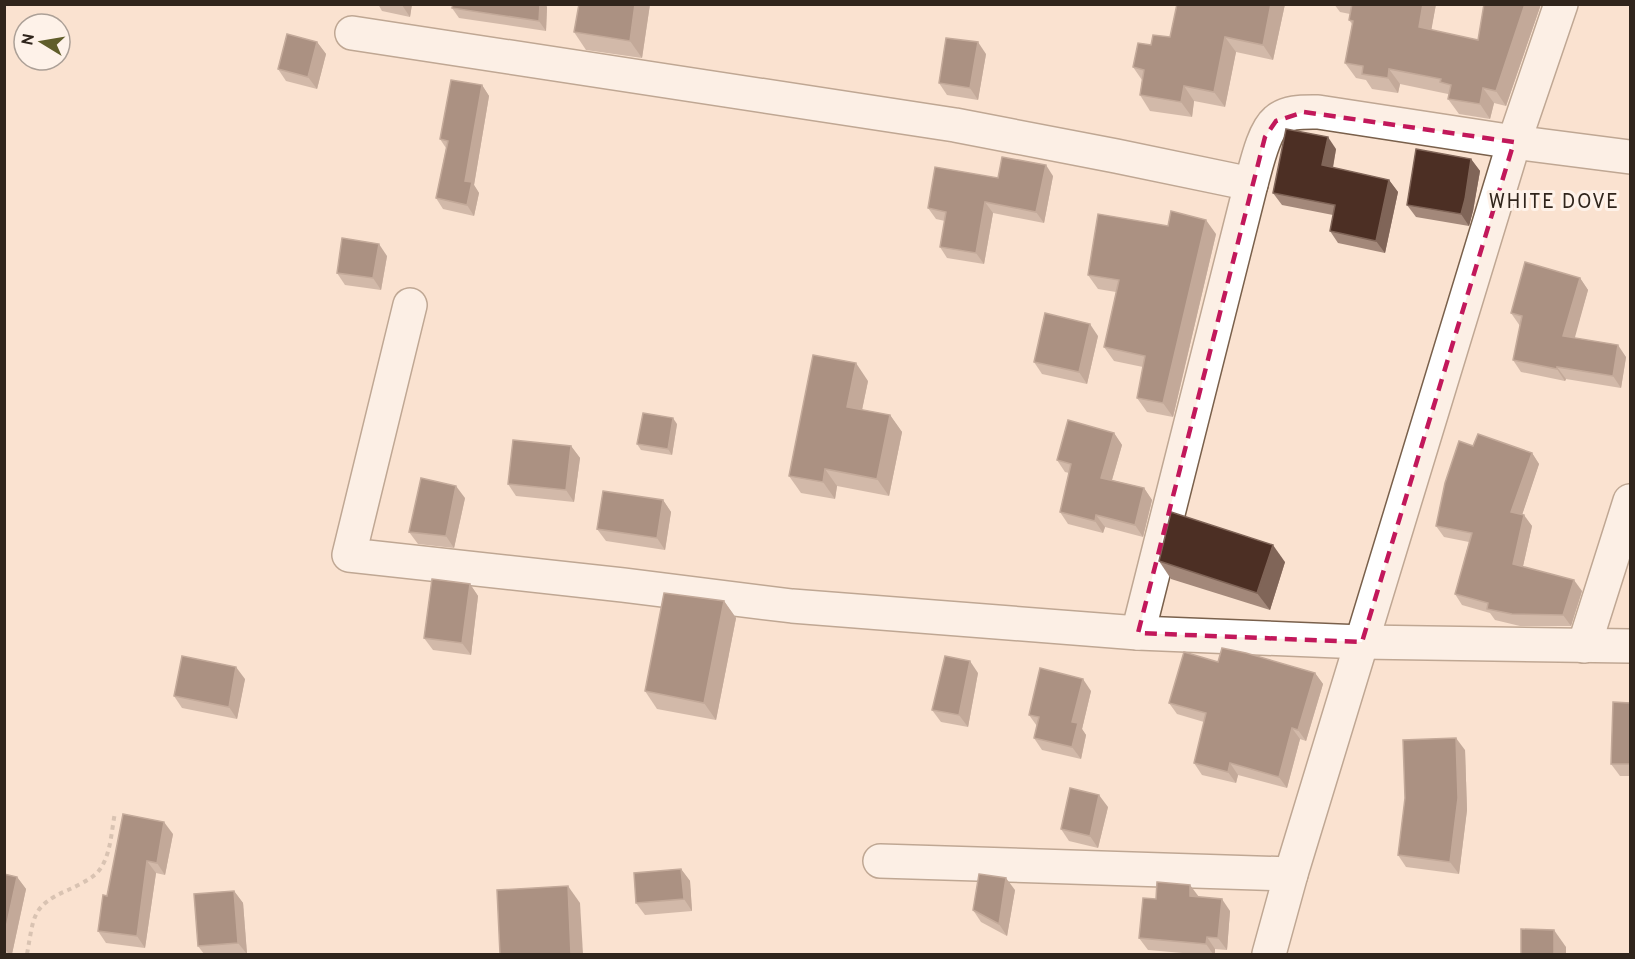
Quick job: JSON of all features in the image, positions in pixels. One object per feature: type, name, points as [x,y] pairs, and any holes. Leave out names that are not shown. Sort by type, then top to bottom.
[{"type":"street","points":[[1269,954],[1291,874],[1514,142],[1561,4]]},
{"type":"street","points":[[352,33],[955,125],[1251,184]]},
{"type":"street","points":[[1138,633],[1251,184],[1265,137],[1276,121],[1292,113],[1318,112],[1630,157]]},
{"type":"street","points":[[410,305],[349,555],[792,606],[1138,633],[1362,642],[1630,646]]},
{"type":"street","points":[[1584,646],[1630,501]]},
{"type":"street","points":[[880,861],[1291,874]]},
{"type":"path","points":[[27,954],[33,921],[39,908],[51,897],[75,887],[96,873],[106,857],[115,813]]},
{"type":"highlighted area","points":[[1304,112],[1514,142],[1362,642],[1138,633],[1265,137],[1276,121]]},
{"type":"building","points":[[453,4],[540,4],[539,21],[452,8]]},
{"type":"building","points":[[579,4],[635,4],[630,41],[574,32]]},
{"type":"building","points":[[1177,4],[1271,4],[1263,45],[1225,37],[1214,92],[1184,86],[1181,102],[1140,95],[1144,70],[1133,67],[1138,43],[1151,45],[1153,35],[1170,37]]},
{"type":"building","points":[[1352,4],[1423,4],[1419,27],[1478,40],[1484,4],[1525,4],[1496,91],[1483,88],[1480,104],[1448,99],[1451,85],[1440,82],[1441,79],[1389,69],[1388,78],[1362,74],[1363,66],[1345,63],[1353,21],[1349,20]]},
{"type":"building","points":[[287,34],[317,42],[308,77],[278,69]]},
{"type":"building","points":[[946,38],[978,42],[970,88],[939,83]]},
{"type":"building","points":[[451,80],[482,85],[465,181],[472,182],[467,205],[436,198],[448,141],[440,139]]},
{"type":"building","points":[[1286,129],[1328,137],[1322,165],[1389,180],[1376,241],[1330,231],[1335,205],[1273,193]]},
{"type":"building","points":[[1416,149],[1471,159],[1461,214],[1407,205]]},
{"type":"building","points":[[1002,157],[1046,165],[1036,212],[985,202],[976,253],[940,247],[946,212],[928,208],[935,167],[998,178]]},
{"type":"building","points":[[1171,211],[1206,220],[1163,403],[1137,398],[1145,356],[1104,347],[1119,280],[1088,275],[1098,214],[1168,226]]},
{"type":"building","points":[[342,238],[379,244],[373,278],[337,273]]},
{"type":"building","points":[[1525,262],[1580,278],[1563,336],[1618,345],[1613,376],[1557,367],[1557,369],[1513,360],[1522,316],[1511,313]]},
{"type":"building","points":[[1045,313],[1090,324],[1079,372],[1034,362]]},
{"type":"building","points":[[813,355],[856,363],[847,407],[890,415],[877,479],[825,469],[823,482],[789,476]]},
{"type":"building","points":[[643,413],[673,418],[668,449],[637,444]]},
{"type":"building","points":[[1068,420],[1114,433],[1101,478],[1144,488],[1135,525],[1096,515],[1095,521],[1060,512],[1071,464],[1057,460]]},
{"type":"building","points":[[1478,434],[1532,453],[1511,512],[1524,515],[1513,564],[1574,580],[1563,615],[1512,614],[1487,609],[1488,603],[1455,594],[1472,533],[1436,526],[1445,483],[1459,441],[1473,446]]},
{"type":"building","points":[[513,440],[571,446],[566,490],[508,484]]},
{"type":"building","points":[[421,478],[456,486],[446,536],[409,532]]},
{"type":"building","points":[[603,491],[663,500],[657,538],[597,529]]},
{"type":"building","points":[[1171,512],[1273,545],[1257,593],[1159,561]]},
{"type":"building","points":[[432,579],[470,584],[462,643],[424,638]]},
{"type":"building","points":[[664,593],[724,601],[704,703],[645,691]]},
{"type":"building","points":[[1222,648],[1315,673],[1298,730],[1292,728],[1279,777],[1230,763],[1228,772],[1194,763],[1206,713],[1169,703],[1184,652],[1218,662]]},
{"type":"building","points":[[182,656],[236,667],[229,707],[174,696]]},
{"type":"building","points":[[945,656],[970,661],[959,715],[932,710]]},
{"type":"building","points":[[1040,668],[1083,679],[1072,722],[1078,723],[1072,747],[1034,738],[1039,717],[1029,715]]},
{"type":"building","points":[[1613,702],[1630,703],[1630,764],[1611,764]]},
{"type":"building","points":[[1456,738],[1458,798],[1450,862],[1398,855],[1405,798],[1403,740]]},
{"type":"building","points":[[1070,788],[1099,795],[1090,836],[1061,829]]},
{"type":"building","points":[[123,814],[164,822],[157,863],[147,861],[137,936],[98,931],[103,895],[107,896]]},
{"type":"building","points":[[681,869],[684,899],[636,903],[634,873]]},
{"type":"building","points":[[4,874],[17,877],[4,937]]},
{"type":"building","points":[[979,874],[1006,878],[999,924],[973,910]]},
{"type":"building","points":[[1157,882],[1190,885],[1190,896],[1222,899],[1218,938],[1207,937],[1206,944],[1139,938],[1143,898],[1156,899]]},
{"type":"building","points":[[568,886],[571,954],[500,954],[497,890]]},
{"type":"building","points":[[234,891],[238,943],[198,946],[194,894]]},
{"type":"building","points":[[1521,929],[1554,930],[1554,954],[1521,954]]},
{"type":"district","name":"WHITE DOVE","points":[[1554,203]]}]
